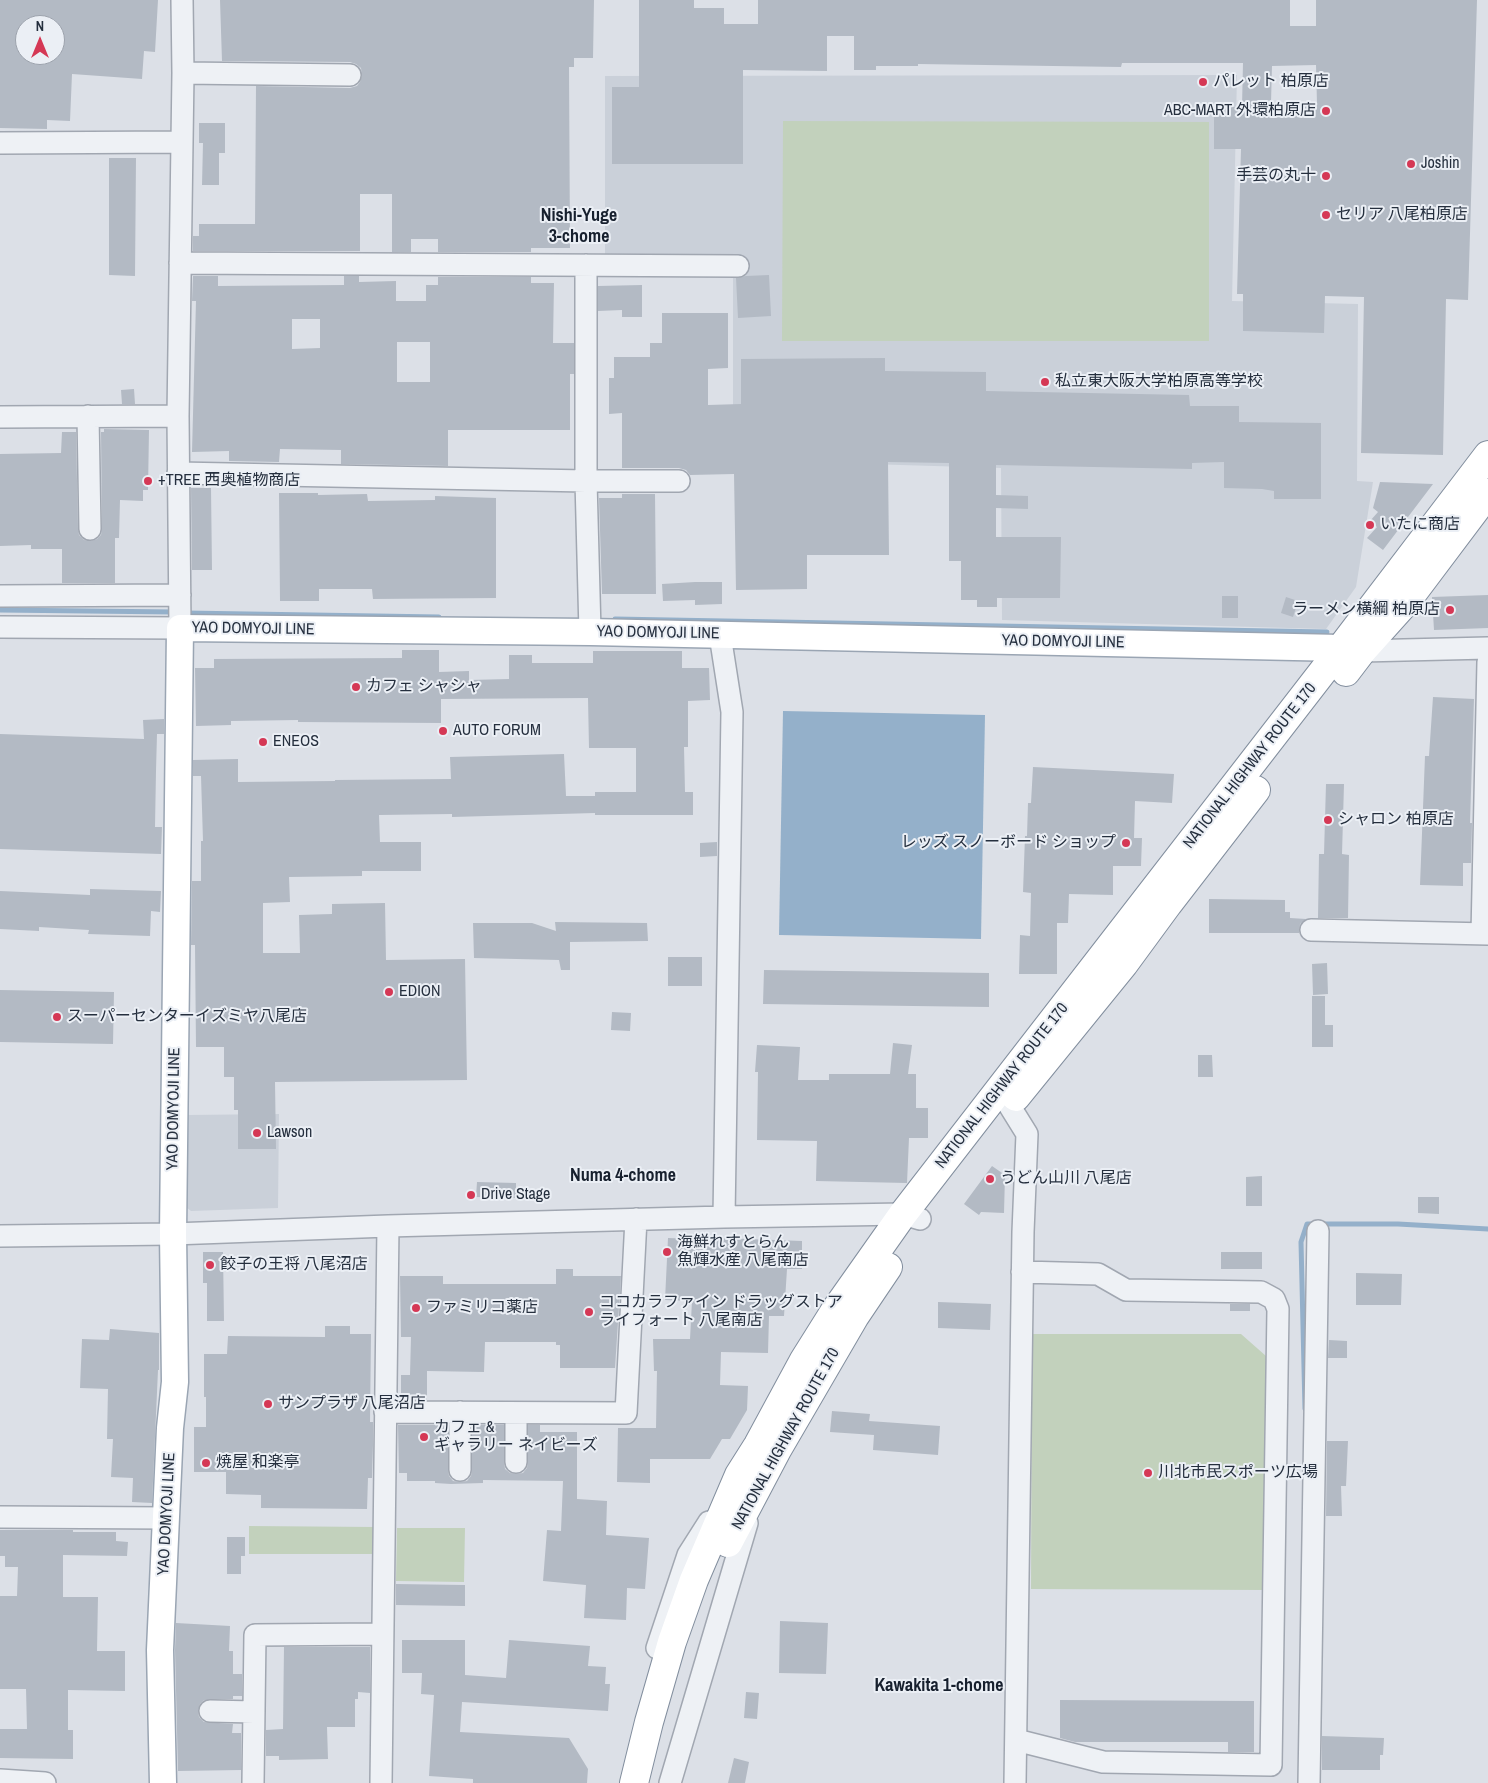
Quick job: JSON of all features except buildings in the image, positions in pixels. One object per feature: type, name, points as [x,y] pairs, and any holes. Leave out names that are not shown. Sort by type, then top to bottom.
[{"type":"highway","name":"NATIONAL HIGHWAY ROUTE 170","points":[[911,1217],[1009,1105],[1124,964],[1352,650],[1488,454]]},
{"type":"highway","name":"NATIONAL HIGHWAY ROUTE 170","points":[[654,1783],[691,1643],[729,1541],[758,1445],[804,1360],[836,1308],[911,1217],[1352,650],[1406,602],[1488,493]]},
{"type":"highway","name":"NATIONAL HIGHWAY ROUTE 170","points":[[634,1783],[672,1642],[694,1580],[749,1478]]},
{"type":"main road","name":"YAO DOMYOJI LINE","points":[[163,1783],[160,1650],[170,1428],[175,1382],[173,1234],[180,628],[590,622],[720,635],[1352,650]]},
{"type":"street","points":[[0,627],[180,628],[178,416],[184,73],[182,0]]},
{"type":"street","points":[[184,73],[350,75]]},
{"type":"street","points":[[0,143],[182,142]]},
{"type":"street","points":[[180,263],[738,266]]},
{"type":"street","points":[[586,265],[586,481],[590,622]]},
{"type":"street","points":[[0,416],[178,416]]},
{"type":"street","points":[[88,416],[90,529]]},
{"type":"street","points":[[178,473],[679,481]]},
{"type":"street","points":[[0,596],[180,595]]},
{"type":"street","points":[[720,635],[732,712],[724,1217]]},
{"type":"street","points":[[1352,650],[1488,648]]},
{"type":"street","points":[[1311,930],[1485,934],[1488,662]]},
{"type":"street","points":[[1009,1105],[1027,1134],[1022,1272],[1015,1783]]},
{"type":"street","points":[[0,1236],[173,1234],[724,1217],[911,1217]]},
{"type":"street","points":[[385,1412],[626,1413],[636,1219]]},
{"type":"street","points":[[381,1783],[388,1226]]},
{"type":"street","points":[[1309,1783],[1318,1231]]},
{"type":"street","points":[[1016,1740],[1103,1762],[1271,1765],[1278,1309],[1274,1299],[1261,1292],[1126,1290],[1098,1274],[1022,1272]]},
{"type":"street","points":[[460,1412],[460,1470]]},
{"type":"street","points":[[516,1413],[516,1462]]},
{"type":"street","points":[[620,1783],[649,1673],[668,1610],[688,1555],[749,1478]]},
{"type":"street","points":[[670,1783],[749,1478]]},
{"type":"street","points":[[0,1517],[167,1518]]},
{"type":"street","points":[[254,1783],[255,1634],[382,1634]]},
{"type":"street","points":[[210,1711],[254,1712]]},
{"type":"street","points":[[0,1780],[45,1783]]},
{"type":"shaded area","name":"私立東大阪大学柏原高等学校","points":[[1237,75],[1232,301],[1358,304],[1357,481],[1373,482],[1356,587],[1326,629],[1002,620],[1001,468],[733,460],[733,273],[605,259],[605,76]]},
{"type":"shaded area","points":[[279,1114],[278,1208],[191,1211],[186,1207],[187,1115]]},
{"type":"green space","points":[[783,121],[1209,122],[1209,341],[782,341]]},
{"type":"green space","name":"川北市民スポーツ広場","points":[[1032,1334],[1241,1334],[1266,1356],[1265,1590],[1031,1589]]},
{"type":"green space","points":[[249,1526],[376,1527],[376,1554],[249,1554]]},
{"type":"green space","points":[[397,1528],[465,1528],[464,1582],[396,1581]]},
{"type":"water","points":[[783,711],[985,715],[981,939],[779,935]]},
{"type":"waterway","points":[[0,610],[174,612]]},
{"type":"waterway","points":[[185,613],[439,617]]},
{"type":"waterway","points":[[615,619],[1327,632]]},
{"type":"waterway","points":[[1305,1409],[1301,1242],[1307,1224],[1398,1224],[1488,1229]]},
{"type":"place","name":"パレット 柏原店","points":[[1203,82]]},
{"type":"place","name":"ABC-MART 外環柏原店","points":[[1326,111]]},
{"type":"place","name":"Joshin","points":[[1411,164]]},
{"type":"place","name":"手芸の丸十","points":[[1326,176]]},
{"type":"place","name":"セリア 八尾柏原店","points":[[1326,215]]},
{"type":"place","name":"私立東大阪大学柏原高等学校","points":[[1045,382]]},
{"type":"place","name":"+TREE 西奥植物商店","points":[[148,481]]},
{"type":"place","name":"いたに商店","points":[[1370,525]]},
{"type":"place","name":"ラーメン横綱 柏原店","points":[[1450,610]]},
{"type":"place","name":"カフェ シャシャ","points":[[356,687]]},
{"type":"place","name":"AUTO FORUM","points":[[443,731]]},
{"type":"place","name":"ENEOS","points":[[263,742]]},
{"type":"place","name":"シャロン 柏原店","points":[[1328,820]]},
{"type":"place","name":"レッズ スノーボード ショップ","points":[[1126,843]]},
{"type":"place","name":"EDION","points":[[389,992]]},
{"type":"place","name":"スーパーセンターイズミヤ八尾店","points":[[57,1017]]},
{"type":"place","name":"Lawson","points":[[257,1133]]},
{"type":"place","name":"うどん山川 八尾店","points":[[990,1179]]},
{"type":"place","name":"Drive Stage","points":[[471,1195]]},
{"type":"place","name":"海鮮れすとらん 魚輝水産 八尾南店","points":[[667,1252]]},
{"type":"place","name":"餃子の王将 八尾沼店","points":[[210,1265]]},
{"type":"place","name":"ファミリコ薬店","points":[[416,1308]]},
{"type":"place","name":"ココカラファイン ドラッグストア ライフォート 八尾南店","points":[[589,1312]]},
{"type":"place","name":"サンプラザ 八尾沼店","points":[[268,1404]]},
{"type":"place","name":"カフェ & ギャラリー ネイビーズ","points":[[424,1437]]},
{"type":"place","name":"焼屋 和楽亭","points":[[206,1463]]},
{"type":"place","name":"川北市民スポーツ広場","points":[[1148,1473]]},
{"type":"district","name":"Nishi-Yuge 3-chome","points":[[579,226]]},
{"type":"district","name":"Numa 4-chome","points":[[623,1176]]},
{"type":"district","name":"Kawakita 1-chome","points":[[939,1686]]}]
